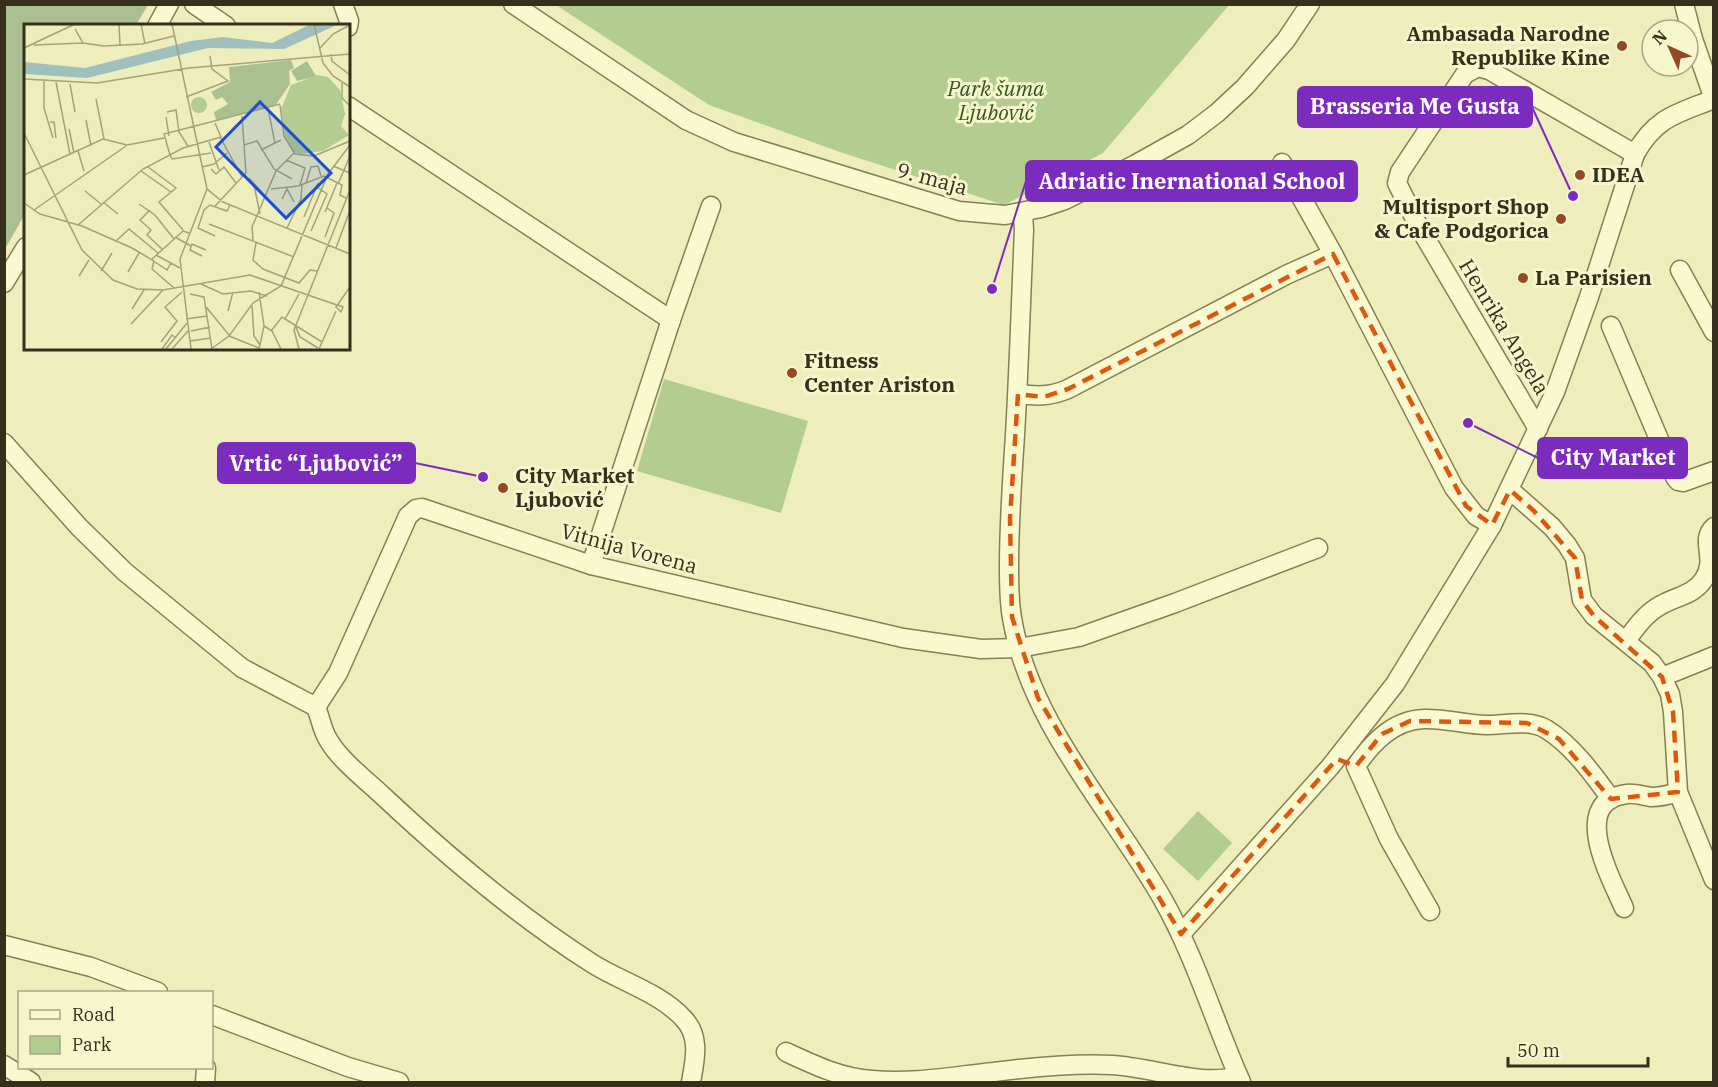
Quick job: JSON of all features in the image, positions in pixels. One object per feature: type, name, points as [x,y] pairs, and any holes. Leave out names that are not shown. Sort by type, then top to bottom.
[{"type":"street","points":[[158,24],[169,4]]},
{"type":"street","points":[[194,4],[223,24]]},
{"type":"street","points":[[343,4],[348,24]]},
{"type":"street","name":"9. maja","points":[[513,4],[686,120],[734,142],[959,211],[996,215],[1023,213],[1065,200],[1155,154],[1199,127],[1231,101],[1262,69],[1286,40],[1310,4]]},
{"type":"street","points":[[1181,934],[1337,759],[1395,684],[1492,525],[1555,392],[1589,297],[1635,154],[1646,135],[1662,121],[1713,99],[1684,4]]},
{"type":"street","name":"Henrika Angela","points":[[1538,429],[1414,218],[1397,183],[1400,172],[1465,74],[1478,67],[1489,70],[1635,154]]},
{"type":"street","points":[[350,107],[671,320]]},
{"type":"street","points":[[1282,163],[1333,254],[1454,488],[1476,516],[1492,525]]},
{"type":"street","points":[[591,565],[711,206]]},
{"type":"street","points":[[786,1052],[826,1070],[874,1081],[916,1082],[997,1077],[1094,1065],[1129,1067],[1204,1080],[1239,1079],[1181,934],[1161,896],[1058,737],[1038,698],[1019,648],[1012,617],[1009,569],[1018,394],[1023,213]]},
{"type":"street","points":[[4,283],[24,250]]},
{"type":"street","points":[[1018,394],[1044,397],[1068,389],[1288,274],[1333,254]]},
{"type":"street","points":[[1680,270],[1713,332]]},
{"type":"street","points":[[1611,326],[1675,477],[1678,481],[1683,482],[1713,471]]},
{"type":"street","points":[[4,443],[79,527],[125,572],[242,668],[316,707],[329,743],[432,842],[561,943],[596,966],[667,1005],[684,1018],[696,1041],[691,1083]]},
{"type":"street","points":[[1510,490],[1552,527],[1567,545],[1575,558],[1582,600],[1594,616],[1652,663],[1662,677],[1670,694],[1673,712],[1678,792],[1713,880]]},
{"type":"street","name":"Vitnija Vorena","points":[[316,707],[338,673],[408,516],[416,509],[430,509],[591,565],[903,638],[981,649],[1019,648],[1079,637],[1318,548]]},
{"type":"street","points":[[1626,641],[1648,614],[1662,604],[1697,589],[1711,565],[1707,540],[1713,527]]},
{"type":"street","points":[[1662,677],[1713,656]]},
{"type":"street","points":[[1356,766],[1368,748],[1382,734],[1410,721],[1430,719],[1469,725],[1527,723],[1544,728],[1559,739],[1592,773],[1611,799]]},
{"type":"street","points":[[1337,759],[1356,766],[1389,838],[1430,911]]},
{"type":"street","points":[[1624,908],[1598,844],[1595,827],[1598,816],[1611,799],[1628,794],[1651,797],[1678,792]]},
{"type":"street","points":[[4,945],[91,967],[153,991]]},
{"type":"street","points":[[213,1021],[399,1083]]},
{"type":"street","points":[[4,1065],[31,1083]]},
{"type":"highlighted area","points":[[1333,254],[1466,506],[1492,525],[1510,490],[1534,511],[1575,558],[1582,600],[1594,616],[1662,677],[1673,712],[1678,792],[1611,799],[1559,739],[1527,723],[1410,721],[1382,734],[1356,766],[1337,759],[1181,934],[1038,698],[1012,617],[1010,518],[1018,394],[1044,397],[1068,389]]},
{"type":"green space","points":[[5,4],[148,5],[137,24],[24,24],[24,216],[5,249]]},
{"type":"green space","name":"Park šuma Ljubović","points":[[556,5],[1229,5],[1103,153],[1004,205],[840,152],[709,105]]},
{"type":"green space","points":[[664,379],[808,421],[781,513],[637,471]]},
{"type":"green space","points":[[1198,811],[1232,843],[1198,881],[1163,849]]},
{"type":"place","name":"Ambasada Narodne Republike Kine","points":[[1622,46]]},
{"type":"place","name":"IDEA","points":[[1580,175]]},
{"type":"place","name":"Brasseria Me Gusta","points":[[1573,196]]},
{"type":"place","name":"Multisport Shop & Cafe Podgorica","points":[[1561,219]]},
{"type":"place","name":"La Parisien","points":[[1523,278]]},
{"type":"place","name":"Adriatic Inernational School","points":[[992,289]]},
{"type":"place","name":"Fitness Center Ariston","points":[[792,373]]},
{"type":"place","name":"City Market","points":[[1468,423]]},
{"type":"place","name":"Vrtic “Ljubović”","points":[[483,477]]},
{"type":"place","name":"City Market Ljubović","points":[[503,488]]}]
